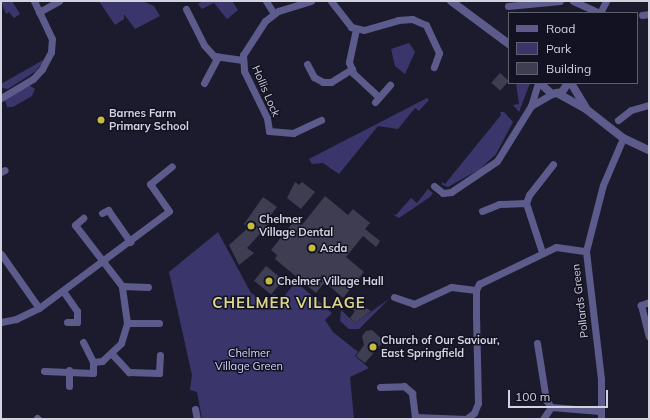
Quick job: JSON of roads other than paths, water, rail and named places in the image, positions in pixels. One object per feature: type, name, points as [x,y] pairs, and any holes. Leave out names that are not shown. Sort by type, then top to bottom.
[{"type":"street","points":[[1,97],[32,79],[42,69],[51,52],[52,39],[34,1]]},
{"type":"street","points":[[39,12],[59,1]]},
{"type":"street","points":[[266,1],[274,14]]},
{"type":"street","name":"Hollis Lock","points":[[311,1],[274,14],[252,38],[243,60],[244,71],[268,118],[269,131],[293,133],[321,120]]},
{"type":"street","points":[[331,1],[351,27],[364,30],[405,20],[426,26],[439,53],[434,67]]},
{"type":"street","points":[[451,1],[508,43]]},
{"type":"street","points":[[508,6],[560,1]]},
{"type":"street","points":[[573,1],[598,12]]},
{"type":"street","points":[[600,12],[606,1]]},
{"type":"street","points":[[186,9],[204,45],[218,57],[243,60]]},
{"type":"street","points":[[356,28],[349,62],[352,69],[377,100],[390,85]]},
{"type":"street","points":[[204,83],[218,57]]},
{"type":"street","points":[[307,64],[314,77],[322,82],[331,82],[352,69]]},
{"type":"street","points":[[434,186],[443,192],[451,192],[497,160],[531,106],[539,84]]},
{"type":"street","points":[[540,84],[554,93],[586,109],[623,138],[649,150]]},
{"type":"street","points":[[531,106],[568,84]]},
{"type":"street","points":[[571,84],[586,109]]},
{"type":"street","points":[[618,120],[631,110],[649,106]]},
{"type":"street","name":"Pollards Green","points":[[601,419],[601,379],[586,251],[603,186],[623,138]]},
{"type":"street","points":[[542,252],[526,204],[529,195],[553,164]]},
{"type":"street","points":[[1,322],[16,319],[39,308],[102,263],[169,211],[150,184],[172,166]]},
{"type":"street","points":[[482,211],[500,204],[526,204]]},
{"type":"street","points":[[102,213],[108,210],[130,242]]},
{"type":"street","points":[[83,218],[75,225],[102,263],[122,286],[127,323],[122,343],[112,354],[102,361],[93,362]]},
{"type":"street","points":[[380,387],[404,386],[412,393],[415,418],[470,418],[478,403],[476,290],[483,280],[542,252],[556,247],[586,251]]},
{"type":"street","points":[[1,254],[39,308]]},
{"type":"street","points":[[122,286],[148,287]]},
{"type":"street","points":[[394,297],[414,304],[451,287],[476,290]]},
{"type":"street","points":[[63,291],[77,311],[77,322],[67,322]]},
{"type":"street","points":[[649,302],[641,305],[649,336]]},
{"type":"street","points":[[127,323],[159,323]]},
{"type":"street","points":[[44,370],[69,370],[93,373],[93,362],[83,342]]},
{"type":"street","points":[[537,343],[546,400],[551,407],[600,411]]},
{"type":"street","points":[[112,354],[129,372],[159,373],[160,355]]},
{"type":"street","points":[[69,370],[69,386]]},
{"type":"street","points":[[543,419],[551,407]]},
{"type":"street","points":[[195,409],[197,419]]},
{"type":"place","name":"Barnes Farm Primary School","points":[[101,120]]},
{"type":"place","name":"Chelmer Village Dental","points":[[251,226]]},
{"type":"place","name":"Asda","points":[[312,248]]},
{"type":"place","name":"Chelmer Village Hall","points":[[269,281]]},
{"type":"place","name":"Church of Our Saviour, East Springfield","points":[[373,347]]},
{"type":"district","name":"CHELMER VILLAGE","points":[[289,303]]},
{"type":"park label","name":"Chelmer Village Green","points":[[249,360]]}]
